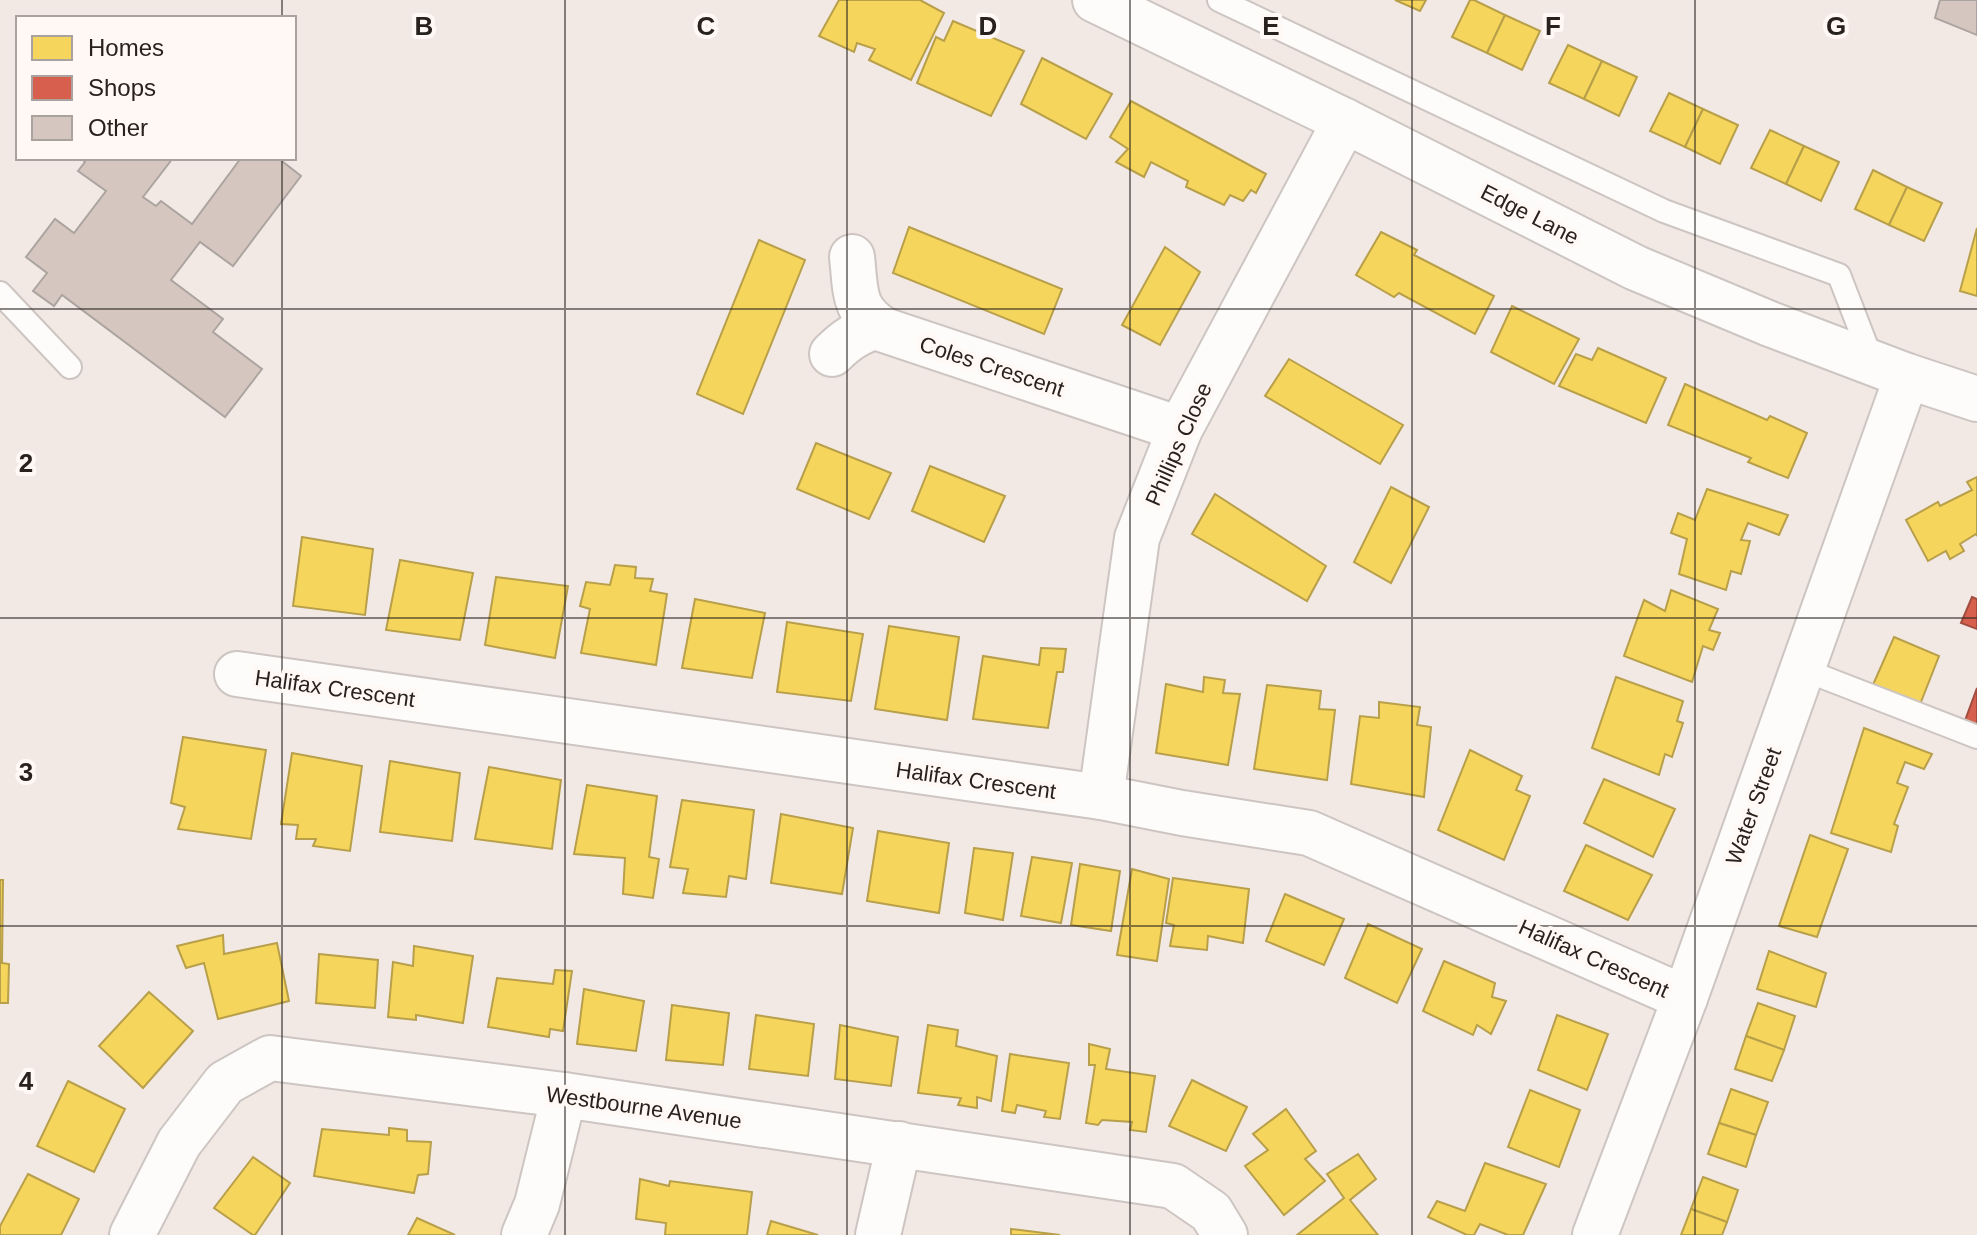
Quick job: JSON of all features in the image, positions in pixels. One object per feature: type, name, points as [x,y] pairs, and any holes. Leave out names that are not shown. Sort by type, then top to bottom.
[{"type":"street","name":"Edge Lane","points":[[1121,3],[1345,121],[1636,268],[1770,324],[1977,399]]},
{"type":"street","name":"Phillips Close","points":[[1101,797],[1137,538],[1180,429],[1345,121]]},
{"type":"street","points":[[852,257],[860,309],[877,326]]},
{"type":"street","name":"Coles Crescent","points":[[877,326],[1180,429]]},
{"type":"street","points":[[832,354],[859,331],[877,326]]},
{"type":"street","name":"Water Street","points":[[1595,1235],[1685,998],[1802,669],[1890,370]]},
{"type":"street","name":"Halifax Crescent","points":[[237,674],[1101,797],[1309,833],[1685,998]]},
{"type":"street","name":"Westbourne Avenue","points":[[132,1235],[179,1143],[225,1083],[270,1058],[564,1095],[1173,1186],[1211,1212],[1225,1235]]},
{"type":"street","points":[[524,1235],[537,1204],[564,1095]]},
{"type":"street","points":[[878,1235],[899,1144]]},
{"type":"lane","points":[[1219,0],[1664,211],[1839,275],[1890,370]]},
{"type":"lane","points":[[0,293],[70,367]]},
{"type":"lane","points":[[1802,669],[1977,737]]},
{"type":"building: Homes","points":[[839,0],[920,0],[944,13],[911,80],[869,60],[875,49],[857,43],[854,52],[819,36]]},
{"type":"building: Homes","points":[[1395,0],[1426,0],[1420,11]]},
{"type":"building: Homes","points":[[1470,0],[1505,15],[1487,53],[1452,37]]},
{"type":"building: Homes","points":[[1505,15],[1540,31],[1522,70],[1487,53]]},
{"type":"building: Homes","points":[[953,21],[1024,51],[991,116],[917,83],[936,37],[944,41]]},
{"type":"building: Homes","points":[[1568,45],[1602,61],[1584,99],[1549,83]]},
{"type":"building: Homes","points":[[1042,58],[1112,94],[1086,139],[1021,104]]},
{"type":"building: Homes","points":[[1602,61],[1637,77],[1619,116],[1584,99]]},
{"type":"building: Homes","points":[[1669,93],[1703,109],[1685,147],[1650,131]]},
{"type":"building: Homes","points":[[1131,101],[1266,174],[1256,193],[1251,190],[1243,201],[1230,195],[1224,205],[1186,187],[1188,181],[1151,162],[1144,177],[1116,162],[1128,149],[1110,137]]},
{"type":"building: Homes","points":[[1703,109],[1738,125],[1720,164],[1685,147]]},
{"type":"building: Homes","points":[[1770,130],[1804,146],[1786,184],[1751,168]]},
{"type":"building: Homes","points":[[1804,146],[1839,162],[1821,201],[1786,184]]},
{"type":"building: Homes","points":[[1873,170],[1907,187],[1889,225],[1855,209]]},
{"type":"building: Homes","points":[[1907,187],[1942,203],[1924,241],[1889,225]]},
{"type":"building: Homes","points":[[909,227],[1062,289],[1044,334],[893,273]]},
{"type":"building: Homes","points":[[1977,228],[1977,296],[1960,291]]},
{"type":"building: Homes","points":[[1381,232],[1417,250],[1414,255],[1494,296],[1475,334],[1399,293],[1394,297],[1356,275]]},
{"type":"building: Homes","points":[[759,240],[805,260],[743,414],[697,394]]},
{"type":"building: Homes","points":[[1165,247],[1200,272],[1160,345],[1122,325]]},
{"type":"building: Homes","points":[[1512,306],[1579,339],[1554,384],[1491,352]]},
{"type":"building: Homes","points":[[1598,348],[1666,378],[1646,423],[1559,386],[1576,354],[1592,360]]},
{"type":"building: Homes","points":[[1289,359],[1403,425],[1380,464],[1265,396]]},
{"type":"building: Homes","points":[[1685,384],[1767,420],[1770,416],[1807,433],[1788,478],[1748,462],[1751,458],[1668,425]]},
{"type":"building: Homes","points":[[816,443],[891,473],[869,519],[797,489]]},
{"type":"building: Homes","points":[[930,466],[1005,496],[984,542],[912,511]]},
{"type":"building: Homes","points":[[1977,477],[1977,536],[1960,544],[1964,551],[1950,559],[1946,551],[1928,561],[1906,520],[1938,502],[1940,506],[1972,490],[1967,482]]},
{"type":"building: Homes","points":[[1391,487],[1429,507],[1391,583],[1354,562]]},
{"type":"building: Homes","points":[[1707,489],[1788,515],[1779,535],[1748,523],[1741,540],[1750,541],[1741,574],[1731,571],[1726,590],[1679,574],[1687,539],[1671,533],[1678,513],[1695,520]]},
{"type":"building: Homes","points":[[1215,494],[1326,566],[1307,601],[1192,534]]},
{"type":"building: Homes","points":[[302,537],[373,549],[365,615],[293,606]]},
{"type":"building: Homes","points":[[400,560],[473,573],[460,640],[386,630]]},
{"type":"building: Homes","points":[[615,565],[636,567],[635,578],[653,579],[650,591],[667,594],[656,665],[581,653],[590,609],[580,606],[586,582],[610,585]]},
{"type":"building: Homes","points":[[496,577],[568,586],[555,658],[485,645]]},
{"type":"building: Homes","points":[[1671,590],[1718,609],[1709,630],[1720,633],[1713,650],[1703,646],[1692,682],[1624,656],[1644,600],[1665,611]]},
{"type":"building: Homes","points":[[695,599],[765,613],[752,678],[682,668]]},
{"type":"building: Homes","points":[[787,622],[863,634],[851,701],[777,692]]},
{"type":"building: Homes","points":[[889,626],[959,637],[947,720],[875,709]]},
{"type":"building: Homes","points":[[1894,637],[1939,656],[1919,707],[1872,687]]},
{"type":"building: Homes","points":[[1041,648],[1066,649],[1063,672],[1057,672],[1048,728],[973,719],[983,656],[1039,665]]},
{"type":"building: Homes","points":[[1204,677],[1225,680],[1223,693],[1240,694],[1228,765],[1156,753],[1166,684],[1203,692]]},
{"type":"building: Homes","points":[[1616,677],[1683,701],[1677,721],[1683,723],[1672,757],[1665,754],[1659,775],[1592,748]]},
{"type":"building: Homes","points":[[1267,685],[1321,691],[1319,709],[1335,710],[1327,780],[1254,769]]},
{"type":"building: Homes","points":[[1379,702],[1420,707],[1417,725],[1431,727],[1424,797],[1351,784],[1360,716],[1379,718]]},
{"type":"building: Homes","points":[[1864,728],[1932,754],[1924,769],[1905,762],[1897,783],[1908,787],[1894,824],[1898,826],[1891,852],[1831,833]]},
{"type":"building: Homes","points":[[183,737],[266,750],[251,839],[178,829],[185,807],[171,803]]},
{"type":"building: Homes","points":[[1470,750],[1522,776],[1516,790],[1530,796],[1504,860],[1438,830]]},
{"type":"building: Homes","points":[[292,753],[362,766],[350,851],[313,846],[316,839],[296,839],[298,825],[281,824]]},
{"type":"building: Homes","points":[[390,761],[460,773],[452,841],[380,832]]},
{"type":"building: Homes","points":[[489,767],[561,780],[552,849],[475,839]]},
{"type":"building: Homes","points":[[1604,779],[1675,809],[1653,857],[1584,823]]},
{"type":"building: Homes","points":[[587,785],[657,796],[649,857],[659,859],[653,898],[623,894],[625,858],[574,854]]},
{"type":"building: Homes","points":[[682,800],[754,810],[746,879],[729,876],[726,897],[683,893],[688,869],[670,867]]},
{"type":"building: Homes","points":[[781,814],[853,828],[842,894],[771,883]]},
{"type":"building: Homes","points":[[878,831],[949,843],[939,913],[867,901]]},
{"type":"building: Homes","points":[[1810,835],[1848,849],[1817,937],[1779,926]]},
{"type":"building: Homes","points":[[1586,845],[1652,875],[1628,920],[1564,891]]},
{"type":"building: Homes","points":[[974,848],[1013,853],[1003,920],[965,913]]},
{"type":"building: Homes","points":[[1032,857],[1072,863],[1061,923],[1021,916]]},
{"type":"building: Homes","points":[[1080,864],[1120,871],[1111,931],[1071,925]]},
{"type":"building: Homes","points":[[1132,869],[1169,879],[1157,961],[1117,955]]},
{"type":"building: Homes","points":[[1173,878],[1249,889],[1243,943],[1208,936],[1207,950],[1170,946],[1174,925],[1166,923]]},
{"type":"building: Homes","points":[[0,880],[3,880],[2,963],[9,964],[8,1003],[0,1003]]},
{"type":"building: Homes","points":[[1285,894],[1344,919],[1324,965],[1266,941]]},
{"type":"building: Homes","points":[[1368,924],[1422,949],[1397,1003],[1345,978]]},
{"type":"building: Homes","points":[[223,935],[224,954],[277,943],[289,1001],[218,1019],[204,963],[186,968],[177,946]]},
{"type":"building: Homes","points":[[414,946],[473,956],[463,1023],[416,1015],[416,1020],[388,1017],[393,962],[413,966]]},
{"type":"building: Homes","points":[[1769,951],[1826,973],[1816,1007],[1757,989]]},
{"type":"building: Homes","points":[[319,954],[378,960],[375,1008],[316,1003]]},
{"type":"building: Homes","points":[[1444,961],[1495,983],[1492,997],[1506,1001],[1491,1034],[1477,1025],[1473,1035],[1423,1011]]},
{"type":"building: Homes","points":[[555,970],[572,971],[563,1031],[550,1029],[549,1037],[488,1027],[497,978],[553,984]]},
{"type":"building: Homes","points":[[584,989],[644,1001],[636,1051],[577,1044]]},
{"type":"building: Homes","points":[[149,992],[193,1031],[143,1088],[99,1046]]},
{"type":"building: Homes","points":[[1758,1003],[1795,1016],[1784,1050],[1746,1036]]},
{"type":"building: Homes","points":[[672,1005],[729,1013],[723,1065],[666,1060]]},
{"type":"building: Homes","points":[[756,1015],[814,1024],[808,1076],[749,1069]]},
{"type":"building: Homes","points":[[1557,1015],[1608,1034],[1587,1090],[1538,1070]]},
{"type":"building: Homes","points":[[840,1025],[898,1037],[891,1086],[835,1079]]},
{"type":"building: Homes","points":[[928,1025],[958,1030],[956,1046],[997,1056],[991,1101],[977,1097],[977,1108],[958,1105],[961,1098],[918,1093]]},
{"type":"building: Homes","points":[[1746,1036],[1784,1050],[1772,1081],[1735,1069]]},
{"type":"building: Homes","points":[[1089,1044],[1110,1049],[1106,1069],[1155,1076],[1146,1132],[1130,1130],[1132,1122],[1102,1120],[1098,1125],[1086,1123],[1095,1065],[1089,1065]]},
{"type":"building: Homes","points":[[1010,1054],[1069,1063],[1060,1119],[1044,1117],[1046,1111],[1017,1105],[1015,1113],[1002,1111]]},
{"type":"building: Homes","points":[[1192,1080],[1247,1107],[1226,1151],[1169,1126]]},
{"type":"building: Homes","points":[[68,1081],[125,1109],[94,1172],[37,1146]]},
{"type":"building: Homes","points":[[1731,1089],[1768,1102],[1756,1135],[1719,1123]]},
{"type":"building: Homes","points":[[1530,1090],[1580,1110],[1559,1167],[1508,1147]]},
{"type":"building: Homes","points":[[1286,1109],[1316,1151],[1305,1159],[1325,1181],[1284,1215],[1245,1166],[1268,1150],[1253,1134]]},
{"type":"building: Homes","points":[[1719,1123],[1756,1135],[1746,1167],[1708,1154]]},
{"type":"building: Homes","points":[[389,1128],[407,1130],[407,1141],[431,1142],[428,1174],[418,1175],[414,1193],[314,1176],[322,1129],[389,1135]]},
{"type":"building: Homes","points":[[1358,1154],[1376,1179],[1350,1200],[1378,1235],[1297,1235],[1344,1198],[1327,1174]]},
{"type":"building: Homes","points":[[253,1157],[290,1183],[255,1235],[214,1208]]},
{"type":"building: Homes","points":[[1485,1163],[1546,1184],[1523,1235],[1508,1235],[1480,1224],[1474,1235],[1467,1235],[1428,1217],[1437,1201],[1465,1211]]},
{"type":"building: Homes","points":[[28,1174],[79,1199],[61,1235],[0,1235],[0,1226]]},
{"type":"building: Homes","points":[[1703,1177],[1738,1190],[1727,1222],[1691,1209]]},
{"type":"building: Homes","points":[[640,1179],[669,1186],[670,1181],[752,1192],[747,1235],[665,1235],[666,1223],[636,1219]]},
{"type":"building: Homes","points":[[1691,1209],[1727,1222],[1722,1235],[1681,1235]]},
{"type":"building: Homes","points":[[417,1218],[455,1235],[408,1235]]},
{"type":"building: Homes","points":[[771,1221],[818,1235],[767,1235]]},
{"type":"building: Homes","points":[[1011,1229],[1060,1235],[1011,1235]]},
{"type":"building: Shops","points":[[1972,597],[1977,599],[1977,629],[1961,623]]},
{"type":"building: Shops","points":[[1977,688],[1977,731],[1963,726]]},
{"type":"building: Other","points":[[1940,0],[1977,0],[1977,35],[1935,18]]},
{"type":"building: Other","points":[[83,160],[171,160],[143,197],[156,206],[161,201],[192,224],[240,160],[281,160],[301,176],[233,266],[200,242],[171,280],[223,319],[213,332],[262,369],[225,417],[62,295],[54,306],[33,291],[47,273],[26,257],[55,219],[74,233],[106,191],[78,171],[85,162]]}]
